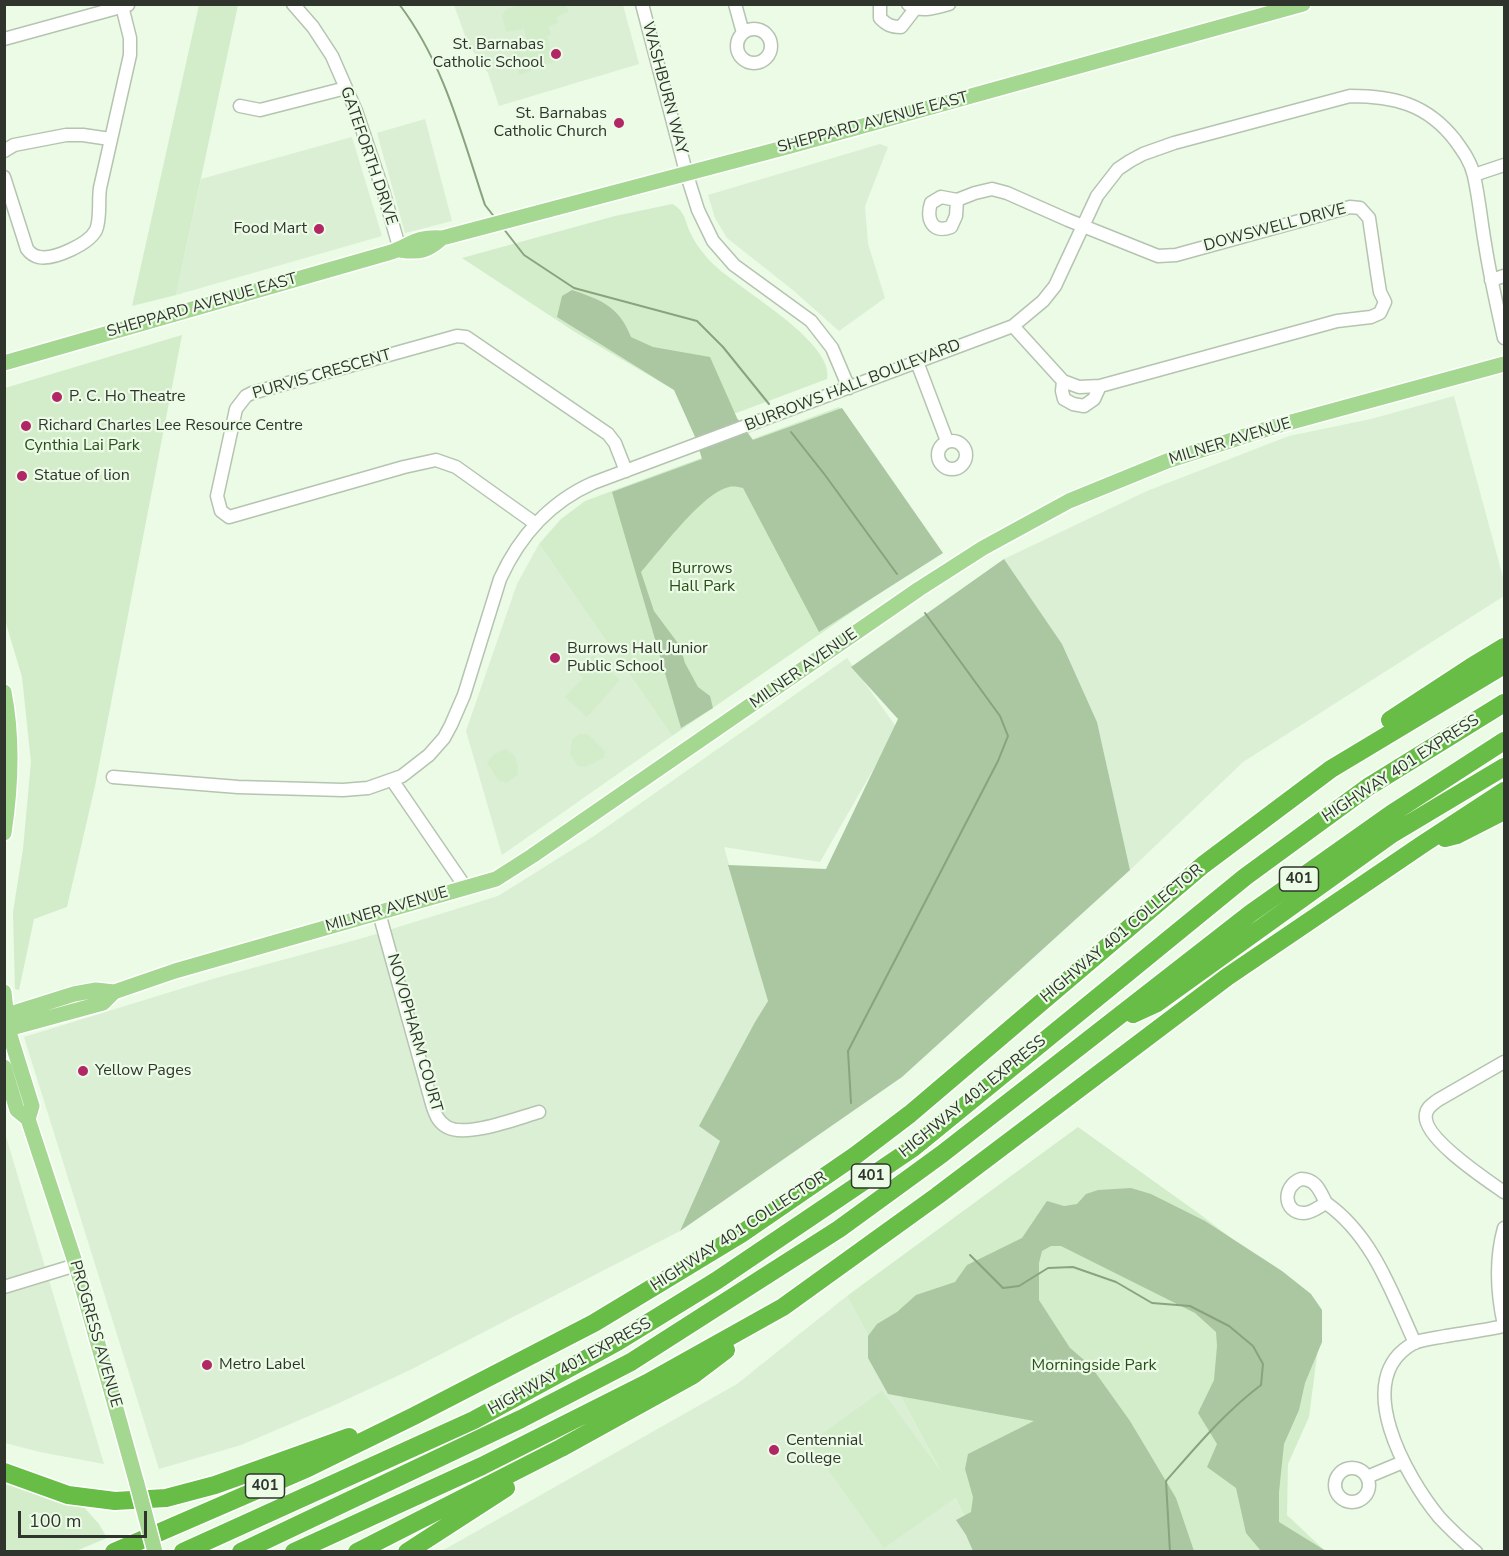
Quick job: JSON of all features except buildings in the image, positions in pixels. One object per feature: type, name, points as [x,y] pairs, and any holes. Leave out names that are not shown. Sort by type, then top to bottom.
[{"type":"highway","points":[[1331,769],[1362,738],[1504,647]]},
{"type":"highway","name":"HIGHWAY 401 COLLECTOR","points":[[114,1551],[308,1468],[414,1416],[594,1323],[741,1233],[856,1155],[910,1114],[1203,865],[1331,769],[1504,665]]},
{"type":"highway","name":"HIGHWAY 401 EXPRESS","points":[[183,1551],[474,1420],[618,1342],[716,1281],[913,1148],[1245,877],[1349,800],[1503,703]]},
{"type":"highway","name":"HIGHWAY 401 EXPRESS","points":[[241,1551],[521,1419],[631,1362],[839,1229],[942,1154],[1251,913],[1391,814],[1504,741]]},
{"type":"highway","points":[[1102,1029],[1157,1003],[1392,834],[1504,767]]},
{"type":"highway","name":"401","points":[[294,1551],[493,1461],[646,1383],[783,1307],[937,1196],[1227,977],[1504,791]]},
{"type":"highway","points":[[1423,844],[1457,835],[1504,812]]},
{"type":"highway","points":[[357,1551],[561,1448],[693,1375],[783,1307]]},
{"type":"highway","points":[[4,1472],[68,1495],[115,1501],[166,1498],[215,1485],[414,1416]]},
{"type":"highway","points":[[407,1551],[535,1469],[561,1448]]},
{"type":"main road","name":"SHEPPARD AVENUE EAST","points":[[4,363],[400,250],[415,252],[431,248],[442,238],[518,216],[787,147],[1303,4]]},
{"type":"main road","name":"MILNER AVENUE","points":[[6,1022],[74,994],[96,990],[114,992],[175,971],[496,879],[919,589],[982,548],[1069,501],[1167,461],[1273,427],[1504,364]]},
{"type":"main road","points":[[4,692],[7,722],[8,808],[4,833]]},
{"type":"main road","name":"PROGRESS AVENUE","points":[[4,992],[6,1022],[32,1106],[28,1119]]},
{"type":"main road","name":"PROGRESS AVENUE","points":[[4,1067],[17,1110],[28,1119],[76,1265],[155,1551]]},
{"type":"street","name":"GATEFORTH DRIVE","points":[[293,4],[313,27],[332,56],[346,88],[384,194],[400,250]]},
{"type":"street","name":"WASHBURN WAY","points":[[642,4],[686,172],[698,210],[713,241],[734,265],[811,321],[832,348],[849,388]]},
{"type":"street","points":[[735,4],[743,33]]},
{"type":"street","points":[[880,4],[880,18],[892,27],[901,27],[912,7],[929,9],[948,4]]},
{"type":"street","points":[[4,39],[125,5],[130,38],[130,55],[98,201],[98,227],[90,239],[76,247],[47,257],[38,257],[30,252],[27,249],[4,177]]},
{"type":"street","points":[[240,106],[260,110],[346,88]]},
{"type":"street","name":"BURROWS HALL BOULEVARD","points":[[114,777],[238,788],[343,790],[368,788],[411,771],[429,756],[444,738],[451,725],[464,695],[500,579],[514,551],[536,524],[579,489],[1013,326],[1043,301],[1055,286],[1097,195],[1118,169],[1143,154],[1174,143],[1350,96],[1379,96],[1403,101],[1437,120],[1465,154],[1474,175],[1491,280],[1504,338]]},
{"type":"street","points":[[4,151],[14,145],[66,135],[110,139]]},
{"type":"street","points":[[1474,175],[1504,165]]},
{"type":"street","points":[[957,200],[992,189],[1007,192],[1083,226]]},
{"type":"street","name":"DOWSWELL DRIVE","points":[[1013,326],[1063,381],[1078,387],[1100,386],[1337,321],[1371,317],[1380,313],[1385,302],[1380,292],[1369,218],[1360,208],[1350,207],[1176,255],[1158,256],[1083,226]]},
{"type":"street","points":[[1491,280],[1504,276]]},
{"type":"street","name":"PURVIS CRESCENT","points":[[536,524],[456,467],[436,459],[229,517],[221,511],[217,496],[236,409],[246,396],[252,393],[458,336],[466,337],[608,434],[615,442],[626,471]]},
{"type":"street","points":[[917,362],[947,441]]},
{"type":"street","name":"DOWSWELL DRIVE","points":[[1063,381],[1062,391],[1065,399],[1083,406],[1094,399],[1100,386]]},
{"type":"street","points":[[392,780],[466,888]]},
{"type":"street","name":"NOVOPHARM COURT","points":[[379,913],[432,1104],[442,1124],[450,1129],[470,1131],[539,1112]]},
{"type":"street","points":[[1504,1062],[1438,1100],[1428,1108],[1426,1119],[1427,1126],[1436,1137],[1466,1165],[1504,1192]]},
{"type":"street","points":[[1326,1203],[1351,1223],[1366,1245],[1379,1266],[1415,1343]]},
{"type":"street","points":[[1476,1551],[1440,1517],[1412,1479],[1403,1462],[1384,1405],[1384,1388],[1395,1360],[1415,1343],[1504,1325],[1497,1271],[1504,1228]]},
{"type":"street","points":[[4,1287],[76,1265]]},
{"type":"street","points":[[1367,1477],[1403,1462]]},
{"type":"shaded area","name":"St. Barnabas Catholic School","points":[[454,5],[623,5],[639,64],[499,106],[488,73],[468,44]]},
{"type":"shaded area","points":[[425,119],[452,221],[405,233],[377,133]]},
{"type":"shaded area","points":[[352,137],[382,236],[176,295],[201,179]]},
{"type":"shaded area","points":[[880,144],[888,147],[865,206],[868,244],[885,298],[839,331],[794,291],[727,238],[715,218],[708,195]]},
{"type":"shaded area","points":[[572,290],[592,297],[615,311],[631,337],[653,347],[710,357],[737,418],[753,440],[842,408],[943,553],[819,632],[743,488],[731,487],[718,492],[694,511],[641,572],[654,611],[680,646],[685,663],[698,687],[710,696],[713,708],[681,728],[612,492],[702,459],[696,439],[674,390],[557,317],[562,296]]},
{"type":"shaded area","points":[[1454,396],[1504,581],[1504,596],[1243,762],[1130,870],[1097,722],[1062,644],[1004,559],[1147,491],[1289,436],[1371,419]]},
{"type":"shaded area","name":"Burrows Hall Junior Public School","points":[[539,544],[672,736],[502,855],[466,731],[517,584]]},
{"type":"shaded area","points":[[1004,559],[1062,644],[1097,722],[1130,870],[902,1077],[680,1231],[720,1141],[699,1126],[768,1001],[728,865],[826,869],[898,719],[851,667]]},
{"type":"shaded area","points":[[847,658],[897,728],[820,862],[724,847],[768,1001],[700,1126],[720,1141],[680,1231],[410,1370],[337,1404],[241,1445],[159,1469],[24,1037],[216,978],[363,938],[498,896],[594,836]]},
{"type":"shaded area","points":[[4,1130],[104,1464],[5,1443]]},
{"type":"shaded area","name":"Morningside Park","points":[[1131,1188],[1151,1194],[1205,1221],[1282,1271],[1311,1294],[1322,1310],[1322,1342],[1305,1383],[1299,1410],[1284,1444],[1279,1492],[1279,1522],[1326,1551],[1261,1551],[1246,1533],[1236,1488],[1207,1467],[1217,1444],[1198,1413],[1214,1380],[1216,1332],[1195,1313],[1061,1246],[1051,1246],[1042,1251],[1039,1263],[1039,1300],[1070,1348],[1090,1365],[1130,1421],[1176,1498],[1194,1551],[973,1551],[956,1520],[971,1512],[973,1497],[965,1469],[968,1454],[1034,1421],[888,1394],[868,1358],[868,1336],[877,1324],[897,1312],[916,1295],[955,1282],[967,1265],[1022,1238],[1047,1201],[1064,1206],[1077,1204],[1086,1194],[1098,1190]]},
{"type":"shaded area","name":"Centennial College","points":[[847,1296],[983,1551],[440,1552],[737,1384]]},
{"type":"green space","points":[[199,5],[238,5],[176,295],[132,306]]},
{"type":"green space","points":[[520,5],[566,5],[569,12],[557,17],[558,23],[548,27],[551,34],[547,36],[554,62],[545,65],[544,57],[529,61],[531,71],[519,75],[512,45],[527,41],[524,29],[506,32],[502,16],[506,9]]},
{"type":"green space","points":[[672,204],[683,214],[695,242],[712,263],[809,340],[820,354],[826,367],[827,379],[715,421],[674,390],[575,332],[462,258],[615,216]]},
{"type":"green space","name":"Cynthia Lai Park","points":[[182,335],[95,786],[67,907],[34,919],[19,990],[15,989],[13,912],[23,849],[31,762],[22,677],[5,620],[5,388]]},
{"type":"green space","name":"Burrows Hall Park","points":[[839,407],[904,519],[910,572],[672,736],[539,544],[561,519],[585,501]]},
{"type":"green space","points":[[593,655],[620,680],[587,717],[565,697],[583,678],[577,672]]},
{"type":"green space","points":[[579,734],[588,734],[605,751],[604,758],[585,767],[578,766],[570,754],[572,740]]},
{"type":"green space","points":[[505,749],[514,756],[518,770],[518,774],[507,783],[498,780],[487,763],[493,755]]},
{"type":"green space","name":"Morningside Park","points":[[1078,1127],[1201,1215],[1288,1282],[1320,1332],[1309,1417],[1288,1464],[1287,1515],[1328,1551],[983,1551],[955,1498],[884,1548],[809,1443],[882,1391],[940,1470],[847,1296]]},
{"type":"green space","points":[[4,1476],[82,1505],[99,1524],[107,1538],[76,1551],[5,1551]]},
{"type":"waterway","points":[[399,4],[415,27],[440,75],[460,127],[485,205],[496,219]]},
{"type":"waterway","points":[[503,228],[524,255],[574,288],[697,321],[723,347],[769,404]]},
{"type":"waterway","points":[[791,432],[897,574]]},
{"type":"waterway","points":[[851,1103],[848,1051],[998,761],[1008,736],[1000,716],[925,613]]},
{"type":"waterway","points":[[970,1255],[1003,1288],[1019,1286],[1048,1268],[1073,1267],[1116,1282],[1152,1303],[1190,1306],[1229,1326],[1253,1346],[1263,1364],[1261,1385],[1199,1443],[1166,1481],[1170,1552]]},
{"type":"place","name":"St. Barnabas Catholic School","points":[[556,54]]},
{"type":"place","name":"St. Barnabas Catholic Church","points":[[619,123]]},
{"type":"place","name":"Food Mart","points":[[319,229]]},
{"type":"place","name":"P. C. Ho Theatre","points":[[57,397]]},
{"type":"place","name":"Richard Charles Lee Resource Centre","points":[[26,426]]},
{"type":"place","name":"Statue of lion","points":[[22,476]]},
{"type":"place","name":"Burrows Hall Junior Public School","points":[[555,658]]},
{"type":"place","name":"Yellow Pages","points":[[83,1071]]},
{"type":"place","name":"Metro Label","points":[[207,1365]]},
{"type":"place","name":"Centennial College","points":[[774,1450]]}]
